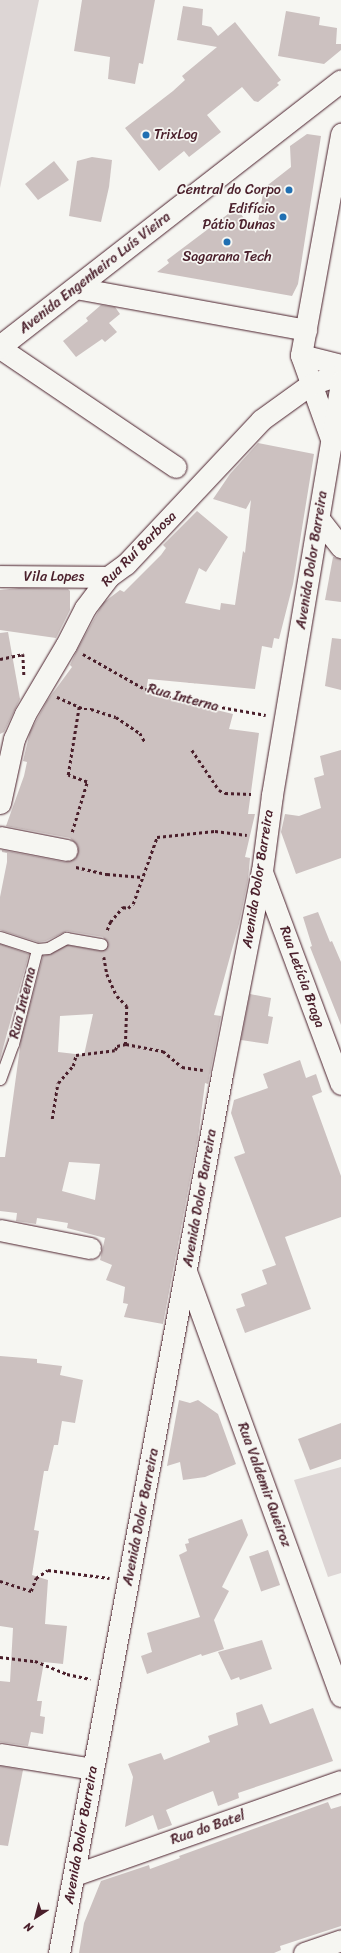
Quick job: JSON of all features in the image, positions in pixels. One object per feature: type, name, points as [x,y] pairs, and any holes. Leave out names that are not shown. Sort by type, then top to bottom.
[{"type":"main road","name":"Avenida Engenheiro Luís Vieira","points":[[0,347],[341,82]]},
{"type":"street","points":[[341,134],[301,355],[341,365]]},
{"type":"street","points":[[76,288],[306,330]]},
{"type":"street","points":[[0,347],[176,466]]},
{"type":"street","name":"Avenida Dolor Barreira","points":[[301,355],[332,442]]},
{"type":"street","name":"Rua Ruí Barbosa","points":[[0,803],[7,737],[25,714],[38,689],[66,645],[85,608],[108,577],[126,564],[261,420],[311,384],[341,374]]},
{"type":"street","name":"Avenida Dolor Barreira","points":[[59,1953],[187,1273],[222,1074],[262,871],[272,795],[341,381]]},
{"type":"street","points":[[319,519],[341,546]]},
{"type":"street","name":"Vila Lopes","points":[[0,576],[108,577]]},
{"type":"street","points":[[0,837],[66,850]]},
{"type":"street","name":"Rua Letícia Braga","points":[[262,871],[341,1084]]},
{"type":"street","points":[[0,1230],[90,1248]]},
{"type":"street","name":"Rua Valdemir Queiroz","points":[[187,1273],[341,1696]]},
{"type":"street","points":[[0,1754],[93,1769]]},
{"type":"street","name":"Rua do Batel","points":[[74,1875],[341,1782]]},
{"type":"street","points":[[312,1952],[341,1940]]},
{"type":"lane","points":[[0,937],[37,949],[48,948],[66,938],[101,944]]},
{"type":"lane","name":"Rua Interna","points":[[0,1079],[13,1044],[37,949]]},
{"type":"path","name":"Rua Interna","points":[[66,645],[145,689],[194,703],[286,718]]},
{"type":"path","points":[[0,659],[23,654],[25,714]]},
{"type":"path","points":[[38,689],[79,706],[116,717],[140,733],[145,742]]},
{"type":"path","points":[[79,706],[68,775],[87,782],[66,850],[66,862],[73,866],[107,874],[142,877]]},
{"type":"path","points":[[192,750],[219,790],[225,793],[272,795]]},
{"type":"path","points":[[126,1044],[127,1006],[117,996],[107,974],[101,944],[110,922],[123,907],[128,908],[133,904],[157,837],[215,831],[267,837]]},
{"type":"path","points":[[52,1119],[58,1082],[73,1066],[76,1055],[115,1050],[117,1046],[126,1044],[162,1051],[182,1067],[222,1074]]},
{"type":"path","points":[[0,1581],[31,1591],[36,1578],[48,1570],[129,1580]]},
{"type":"path","points":[[0,1657],[36,1661],[67,1674],[110,1683]]},
{"type":"shaded area","points":[[0,0],[39,0],[0,188]]},
{"type":"shaded area","points":[[341,1467],[341,1573],[328,1577],[294,1480]]},
{"type":"building","points":[[82,0],[155,0],[143,64],[139,63],[135,84],[108,79],[110,57],[74,51]]},
{"type":"building","points":[[183,6],[203,9],[202,25],[211,27],[218,36],[235,22],[281,80],[277,83],[279,85],[258,102],[254,101],[242,87],[207,115],[221,132],[189,157],[184,151],[159,171],[125,128],[173,91],[185,80],[182,76],[217,47],[177,40]]},
{"type":"building","points":[[286,11],[320,17],[319,25],[337,28],[336,44],[341,44],[341,50],[324,64],[278,56]]},
{"type":"building","name":"Edifício Pátio Dunas","points":[[307,134],[321,136],[298,284],[292,296],[157,272],[169,263],[167,260],[236,208],[256,233],[264,188],[291,167],[290,146]]},
{"type":"building","points":[[92,157],[112,160],[109,187],[101,222],[69,216],[77,161]]},
{"type":"building","points":[[54,161],[69,180],[38,200],[25,184]]},
{"type":"building","points":[[101,305],[115,307],[120,314],[109,323],[117,332],[105,342],[102,339],[76,357],[63,341],[88,321],[86,318]]},
{"type":"building","points":[[258,443],[314,454],[293,584],[279,639],[274,638],[272,648],[262,646],[255,689],[148,679],[146,693],[233,714],[229,729],[259,733],[248,814],[255,814],[245,857],[250,858],[248,880],[239,924],[214,1015],[221,1016],[208,1084],[205,1083],[198,1138],[163,1324],[124,1317],[128,1304],[123,1303],[125,1287],[106,1280],[112,1265],[100,1260],[105,1238],[67,1228],[68,1223],[37,1218],[36,1224],[16,1221],[17,1213],[0,1211],[0,1157],[5,1157],[21,1040],[43,956],[51,954],[67,945],[100,951],[108,945],[103,937],[67,931],[46,941],[38,942],[0,930],[0,897],[7,862],[7,853],[2,852],[2,850],[65,862],[76,858],[78,846],[70,838],[6,826],[24,776],[27,762],[23,761],[30,732],[47,701],[72,667],[70,665],[78,648],[103,603],[120,590],[124,592],[161,555],[166,548],[163,545],[197,511],[228,537],[206,572],[199,568],[185,603],[220,610],[221,603],[235,605],[243,551],[245,553],[251,500],[246,509],[213,499],[230,474]],"holes":[[[93,1014],[84,1055],[58,1052],[60,1016]],[[69,1162],[100,1164],[95,1200],[62,1191]]]},
{"type":"building","points":[[333,557],[341,559],[341,602],[325,600]]},
{"type":"building","points":[[19,588],[68,589],[70,591],[70,610],[56,638],[0,630],[0,590]]},
{"type":"building","points":[[8,632],[20,699],[4,732],[0,734],[0,633]]},
{"type":"building","points":[[332,638],[341,639],[341,690],[325,686]]},
{"type":"building","points":[[341,750],[341,858],[296,874],[281,832],[285,814],[299,816],[321,808],[314,778],[324,775],[320,756]]},
{"type":"building","points":[[318,912],[330,942],[332,941],[341,962],[341,1025],[310,947],[312,946],[303,917]]},
{"type":"building","points":[[0,944],[29,954],[0,1059]]},
{"type":"building","points":[[250,994],[271,998],[268,1016],[273,1017],[268,1044],[241,1040]]},
{"type":"building","points":[[300,1060],[306,1078],[316,1074],[322,1092],[312,1096],[341,1176],[341,1217],[285,1237],[311,1309],[245,1333],[236,1309],[245,1306],[241,1294],[267,1284],[262,1270],[276,1265],[234,1157],[245,1153],[231,1113],[234,1100],[268,1088],[263,1074]]},
{"type":"building","points":[[0,1356],[37,1359],[37,1363],[62,1366],[60,1375],[83,1380],[75,1423],[62,1421],[58,1445],[54,1445],[48,1471],[44,1471],[34,1530],[39,1531],[32,1575],[48,1580],[45,1624],[67,1626],[63,1664],[44,1662],[37,1701],[42,1701],[40,1716],[45,1717],[43,1734],[31,1732],[28,1746],[0,1742],[0,1681],[10,1682],[13,1628],[0,1626]]},
{"type":"building","points":[[179,1400],[190,1403],[198,1400],[218,1414],[236,1464],[205,1477],[183,1480],[180,1462],[167,1466]]},
{"type":"building","points":[[341,1423],[341,1459],[310,1470],[298,1439]]},
{"type":"building","points":[[242,1519],[248,1535],[222,1587],[229,1591],[214,1620],[224,1649],[202,1656],[201,1654],[147,1674],[141,1656],[152,1652],[147,1633],[200,1617],[179,1555],[187,1551],[185,1544],[189,1543],[188,1539]]},
{"type":"building","points":[[268,1550],[280,1585],[261,1591],[249,1557]]},
{"type":"building","points":[[262,1640],[272,1669],[240,1680],[239,1677],[231,1680],[218,1652]]},
{"type":"building","points":[[262,1704],[270,1724],[313,1708],[333,1761],[238,1793],[239,1798],[218,1806],[213,1791],[180,1804],[166,1810],[172,1825],[158,1830],[153,1815],[125,1827],[133,1777],[128,1764],[161,1753],[164,1760],[210,1742],[208,1736],[238,1725],[236,1713]]},
{"type":"building","points":[[0,1766],[23,1770],[8,1846],[0,1845]]},
{"type":"building","points":[[328,1802],[331,1809],[341,1806],[341,1926],[280,1946],[281,1950],[274,1953],[79,1953],[84,1923],[101,1881],[149,1865],[150,1869],[180,1858],[179,1856]]},
{"type":"place","name":"TrixLog","points":[[146,135]]},
{"type":"place","name":"Central do Corpo","points":[[289,190]]},
{"type":"place","name":"Edifício Pátio Dunas","points":[[283,217]]},
{"type":"place","name":"Sagarana Tech","points":[[227,242]]}]
